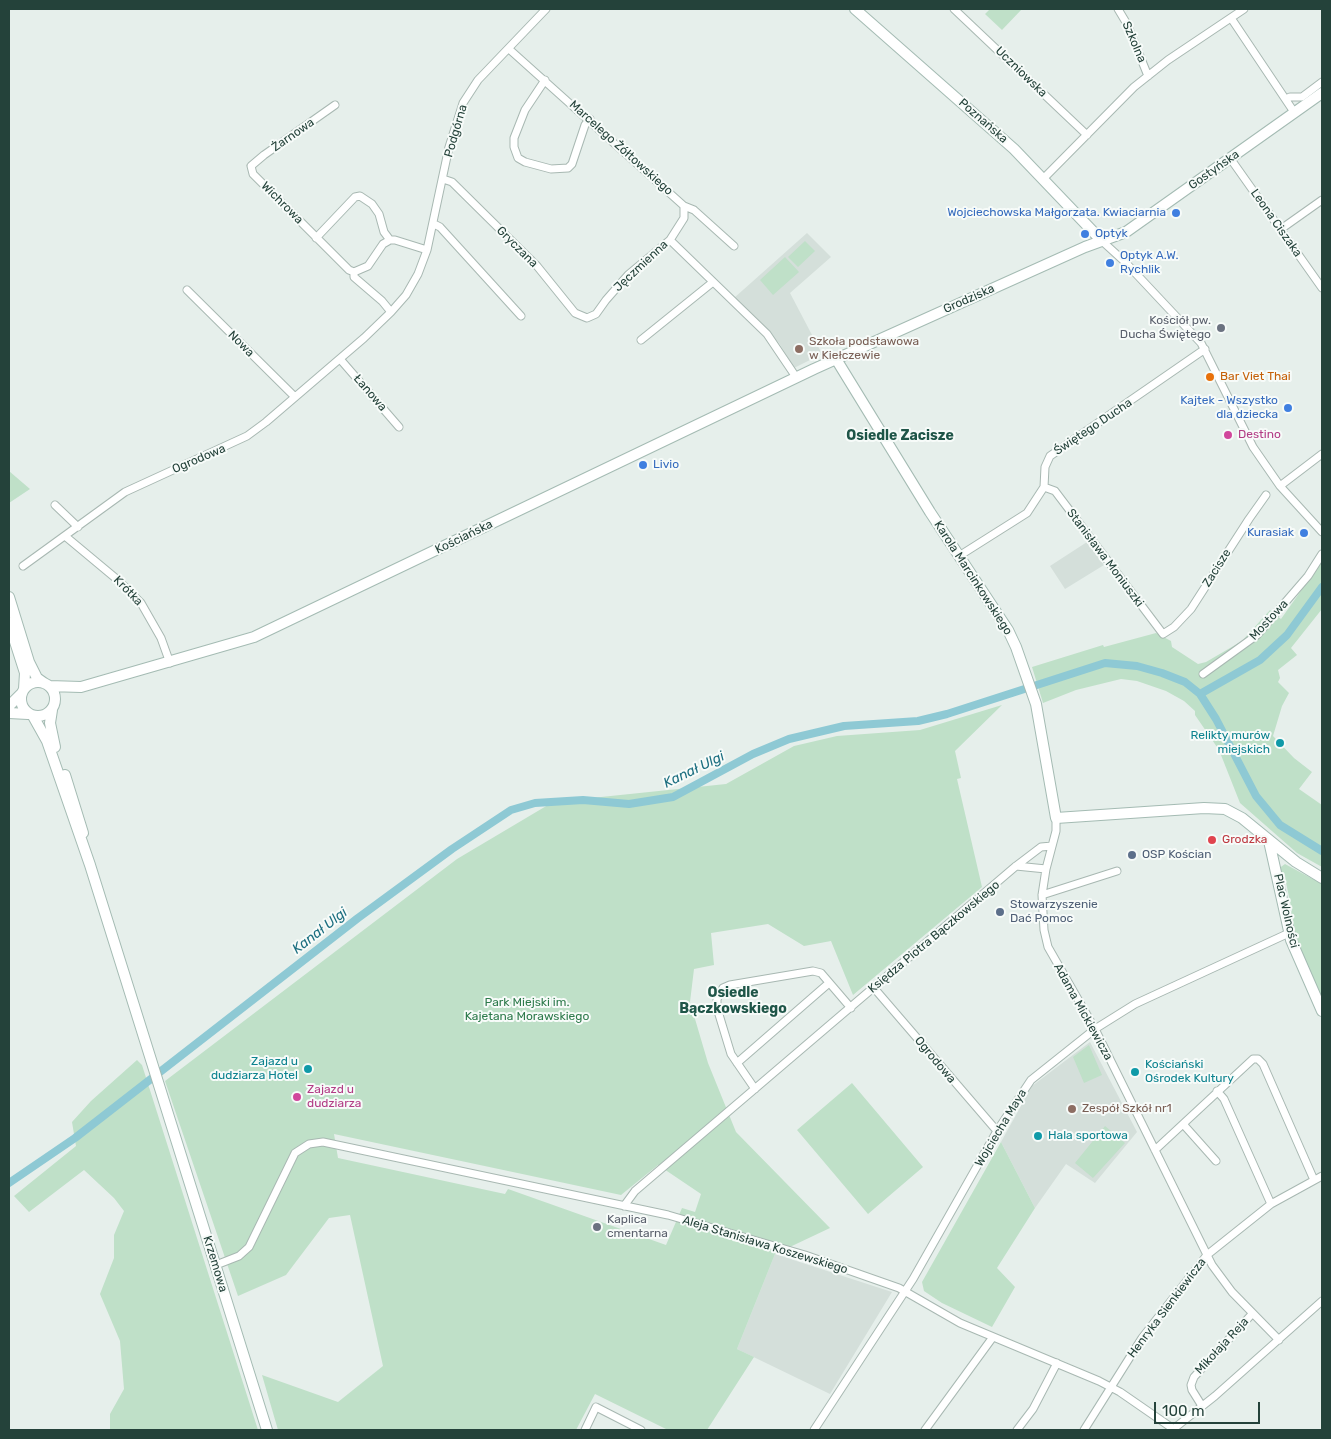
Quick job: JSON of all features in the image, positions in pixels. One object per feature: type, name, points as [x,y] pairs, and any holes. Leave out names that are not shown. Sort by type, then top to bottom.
[{"type":"main road","name":"Poznańska","points":[[855,9],[1014,149],[1044,178],[1102,241]]},
{"type":"main road","name":"Gostyńska","points":[[1102,241],[1132,228],[1322,93]]},
{"type":"main road","name":"Grodziska","points":[[836,359],[1102,241]]},
{"type":"main road","name":"Kościańska","points":[[46,685],[56,688],[81,687],[240,642],[286,624],[836,359]]},
{"type":"main road","name":"Karola Marcinkowskiego","points":[[836,359],[959,556],[1008,630],[1027,673],[1035,700],[1056,818]]},
{"type":"main road","points":[[9,597],[29,662],[37,678],[54,695],[50,717],[52,736],[79,818],[90,865]]},
{"type":"main road","points":[[9,623],[26,673],[22,707],[30,715],[47,742],[90,865]]},
{"type":"main road","points":[[9,706],[31,684],[46,685]]},
{"type":"main road","name":"Kościańska","points":[[53,707],[59,699],[81,687]]},
{"type":"main road","points":[[9,713],[43,716],[53,707]]},
{"type":"main road","points":[[1056,818],[1216,808],[1234,813],[1296,862],[1322,878]]},
{"type":"main road","name":"Plac Wolności","points":[[1268,840],[1289,933],[1322,1011]]},
{"type":"main road","name":"Plac Wolności","points":[[1275,865],[1280,862],[1296,862]]},
{"type":"main road","name":"Krzemowa","points":[[90,865],[267,1430]]},
{"type":"street","name":"Podgórna","points":[[364,338],[406,295],[418,274],[434,224],[455,124],[463,103],[478,80],[546,9]]},
{"type":"street","name":"Uczniowska","points":[[954,9],[1087,135]]},
{"type":"street","name":"Szkolna","points":[[1118,9],[1127,24],[1148,76]]},
{"type":"street","points":[[1044,178],[1148,76],[1244,9]]},
{"type":"street","points":[[1231,18],[1294,112]]},
{"type":"street","name":"Marcelego Żółtowskiego","points":[[509,49],[590,119],[684,206],[694,210],[734,246]]},
{"type":"street","points":[[545,80],[525,110],[514,138],[514,147],[518,158],[524,162],[551,170],[568,168],[572,164],[590,119]]},
{"type":"street","points":[[1286,99],[1302,97],[1322,82]]},
{"type":"street","name":"Żarnowa","points":[[251,166],[335,104]]},
{"type":"street","name":"Leona Ciszaka","points":[[1230,158],[1322,288]]},
{"type":"street","name":"Wichrowa","points":[[251,166],[253,174],[348,270],[354,272]]},
{"type":"street","name":"Gryczana","points":[[443,179],[452,182],[537,266],[575,313],[587,318]]},
{"type":"street","points":[[316,238],[355,197],[360,196],[372,204],[379,214],[384,232],[390,240]]},
{"type":"street","points":[[1281,230],[1322,200]]},
{"type":"street","name":"Jęczmienna","points":[[587,318],[596,314],[628,275],[670,240],[684,218],[684,206]]},
{"type":"street","points":[[434,224],[440,226],[521,316]]},
{"type":"street","points":[[391,312],[382,301],[354,277],[354,272],[368,266],[383,244],[390,240],[427,250]]},
{"type":"street","points":[[670,240],[766,334],[796,377]]},
{"type":"street","points":[[1102,241],[1125,262],[1205,349],[1243,430],[1280,486],[1322,532]]},
{"type":"street","points":[[641,340],[713,282]]},
{"type":"street","name":"Nowa","points":[[187,290],[295,398]]},
{"type":"street","name":"Ogrodowa","points":[[23,566],[125,492],[247,436],[295,398],[364,338]]},
{"type":"street","name":"Świętego Ducha","points":[[959,556],[1027,513],[1044,487],[1045,467],[1050,456],[1205,349]]},
{"type":"street","name":"Łanowa","points":[[340,359],[399,427]]},
{"type":"street","points":[[1280,486],[1322,454]]},
{"type":"street","name":"Stanisława Moniuszki","points":[[1044,487],[1055,490],[1163,634]]},
{"type":"street","name":"Zacisze","points":[[1163,634],[1174,627],[1191,609],[1266,495]]},
{"type":"street","points":[[55,505],[78,527]]},
{"type":"street","name":"Krótka","points":[[65,536],[120,581],[141,603],[161,638],[170,663]]},
{"type":"street","name":"Mostowa","points":[[1203,674],[1257,635],[1295,591],[1322,554]]},
{"type":"street","name":"Adama Mickiewicza","points":[[1056,818],[1056,831],[1046,869],[1042,895],[1044,930],[1048,947],[1063,978],[1095,1029],[1207,1255],[1220,1277],[1252,1314],[1279,1340]]},
{"type":"street","name":"Księdza Piotra Bączkowskiego","points":[[624,1206],[635,1191],[1016,866],[1041,847],[1052,846]]},
{"type":"street","points":[[1016,866],[1046,869]]},
{"type":"street","points":[[1042,895],[1117,871]]},
{"type":"street","name":"Wojciecha Maya","points":[[814,1430],[905,1291],[998,1131],[1031,1080],[1095,1029],[1135,1004],[1289,933]]},
{"type":"street","points":[[755,1089],[731,1054],[717,1008],[717,999],[723,988],[730,984],[813,972],[821,974],[851,1008]]},
{"type":"street","points":[[737,1063],[830,984]]},
{"type":"street","name":"Ogrodowa","points":[[874,988],[998,1131]]},
{"type":"street","points":[[1155,1150],[1252,1059],[1258,1059],[1263,1064],[1314,1180]]},
{"type":"street","points":[[1217,1092],[1224,1099],[1271,1204]]},
{"type":"street","points":[[1182,1124],[1216,1161]]},
{"type":"street","name":"Aleja Stanisława Koszewskiego","points":[[216,1265],[239,1256],[249,1247],[291,1158],[299,1149],[315,1142],[334,1144],[668,1215],[792,1251],[905,1291],[960,1323],[1111,1387],[1174,1430]]},
{"type":"street","name":"Henryka Sienkiewicza","points":[[1084,1430],[1142,1338],[1207,1255],[1271,1204],[1322,1176]]},
{"type":"street","points":[[1174,1430],[1320,1306]]},
{"type":"street","name":"Mikołaja Reja","points":[[1202,1406],[1192,1390],[1191,1385],[1194,1377],[1252,1314]]},
{"type":"street","points":[[925,1430],[993,1337]]},
{"type":"street","points":[[1016,1430],[1033,1409],[1057,1363]]},
{"type":"street","points":[[586,1430],[596,1407],[642,1430]]},
{"type":"shaded area","points":[[807,233],[831,257],[790,293],[822,354],[794,368],[779,343],[734,298]]},
{"type":"shaded area","points":[[1087,542],[1104,565],[1065,589],[1050,566]]},
{"type":"shaded area","name":"Zespół Szkół nr1","points":[[1090,1042],[1137,1132],[1095,1183],[1066,1164],[1035,1208],[1001,1142],[1032,1086]]},
{"type":"shaded area","points":[[775,1254],[892,1292],[830,1394],[737,1349]]},
{"type":"green space","points":[[990,9],[1022,9],[1002,30],[985,14]]},
{"type":"green space","points":[[805,241],[815,251],[798,267],[788,257]]},
{"type":"green space","points":[[785,257],[799,272],[773,295],[760,280]]},
{"type":"green space","points":[[9,471],[30,489],[9,503]]},
{"type":"green space","points":[[1322,561],[1322,609],[1291,648],[1297,655],[1278,670],[1280,678],[1278,682],[1289,693],[1282,706],[1273,736],[1294,758],[1312,772],[1299,789],[1322,805],[1322,867],[1297,853],[1240,803],[1219,750],[1195,715],[1195,711],[1184,701],[1166,691],[1137,681],[1121,679],[1076,690],[1043,703],[1032,667],[1103,645],[1104,647],[1156,633],[1171,641],[1172,647],[1198,664],[1206,662],[1242,641],[1270,610],[1281,619]]},
{"type":"green space","name":"Park Miejski im. Kajetana Morawskiego","points":[[1002,705],[955,751],[961,778],[957,779],[982,887],[853,995],[831,941],[804,946],[768,924],[711,933],[714,965],[694,969],[690,1002],[708,1063],[736,1132],[830,1228],[775,1254],[737,1349],[754,1357],[707,1430],[668,1430],[595,1394],[576,1430],[278,1430],[262,1375],[338,1402],[383,1366],[350,1215],[329,1218],[286,1275],[238,1296],[165,1081],[457,859],[553,802],[726,784],[794,746],[837,736],[920,730]],"holes":[[[334,1134],[621,1195],[658,1165],[701,1194],[695,1212],[682,1208],[666,1245],[508,1189],[505,1194],[338,1158]]]},
{"type":"green space","points":[[1285,864],[1322,884],[1322,997],[1293,935],[1288,913],[1292,911],[1284,873],[1278,875],[1278,869]]},
{"type":"green space","points":[[1089,1045],[1102,1075],[1084,1083],[1073,1057]]},
{"type":"green space","points":[[137,1060],[142,1065],[258,1430],[110,1430],[110,1414],[124,1389],[120,1341],[100,1294],[114,1258],[114,1235],[124,1211],[114,1198],[84,1170],[29,1212],[14,1196],[76,1146],[72,1122],[91,1101]]},
{"type":"green space","points":[[852,1083],[923,1167],[868,1214],[797,1130]]},
{"type":"green space","points":[[1105,1126],[1125,1143],[1093,1178],[1075,1163]]},
{"type":"green space","points":[[1001,1142],[1035,1208],[997,1268],[1015,1287],[992,1327],[942,1303],[924,1291],[922,1282]]},
{"type":"waterway","points":[[1200,694],[1260,660],[1287,635],[1322,587]]},
{"type":"waterway","name":"Kanał Ulgi","points":[[9,1183],[75,1138],[358,918],[452,849],[511,810],[535,803],[583,800],[629,804],[673,797],[753,754],[789,739],[844,726],[918,721],[947,714],[1105,663],[1137,666],[1162,673],[1185,682],[1200,694],[1216,719],[1256,796],[1280,825],[1322,851]]},
{"type":"place","name":"Wojciechowska Małgorzata. Kwiaciarnia","points":[[1176,213]]},
{"type":"place","name":"Optyk","points":[[1085,234]]},
{"type":"place","name":"Optyk A.W. Rychlik","points":[[1110,263]]},
{"type":"place","name":"Kościół pw. Ducha Świętego","points":[[1221,328]]},
{"type":"place","name":"Szkoła podstawowa w Kiełczewie","points":[[799,349]]},
{"type":"place","name":"Bar Viet Thai","points":[[1210,377]]},
{"type":"place","name":"Kajtek - Wszystko dla dziecka","points":[[1288,408]]},
{"type":"place","name":"Destino","points":[[1228,435]]},
{"type":"place","name":"Livio","points":[[643,465]]},
{"type":"place","name":"Kurasiak","points":[[1304,533]]},
{"type":"place","name":"Relikty murów miejskich","points":[[1280,743]]},
{"type":"place","name":"Grodzka","points":[[1212,840]]},
{"type":"place","name":"OSP Kościan","points":[[1132,855]]},
{"type":"place","name":"Stowarzyszenie Dać Pomoc","points":[[1000,912]]},
{"type":"place","name":"Zajazd u dudziarza Hotel","points":[[308,1069]]},
{"type":"place","name":"Kościański Ośrodek Kultury","points":[[1135,1072]]},
{"type":"place","name":"Zajazd u dudziarza","points":[[297,1097]]},
{"type":"place","name":"Zespół Szkół nr1","points":[[1072,1109]]},
{"type":"place","name":"Hala sportowa","points":[[1038,1136]]},
{"type":"place","name":"Kaplica cmentarna","points":[[597,1227]]},
{"type":"district","name":"Osiedle Zacisze","points":[[900,436]]},
{"type":"district","name":"Osiedle Bączkowskiego","points":[[733,1002]]}]
